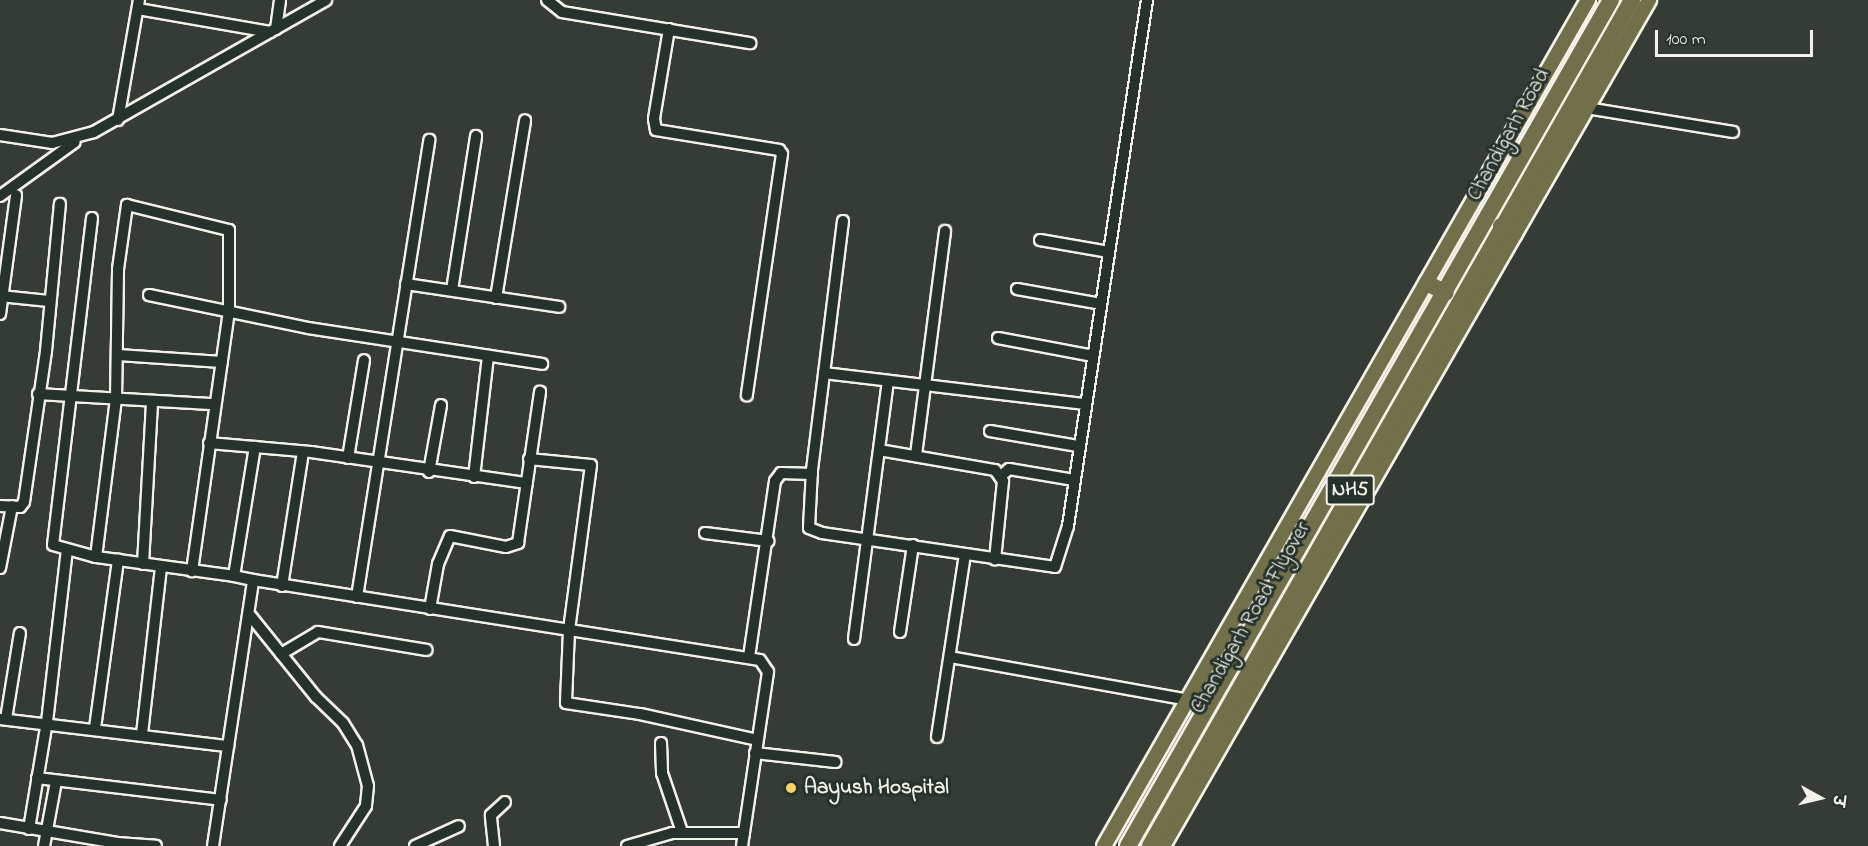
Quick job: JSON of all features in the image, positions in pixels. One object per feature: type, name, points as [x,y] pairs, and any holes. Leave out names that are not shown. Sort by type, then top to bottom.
[{"type":"highway","name":"Chandigarh Road","points":[[1446,293],[1611,0]]},
{"type":"highway","name":"NH5","points":[[1508,230],[1632,0]]},
{"type":"highway","name":"Chandigarh Road Flyover","points":[[1149,846],[1488,248],[1508,230]]},
{"type":"highway","points":[[1427,283],[1446,293]]},
{"type":"highway","name":"Chandigarh Road Flyover","points":[[1128,846],[1446,293]]},
{"type":"main road","points":[[1104,846],[1588,0]]},
{"type":"main road","points":[[1163,846],[1508,230],[1587,108],[1649,0]]},
{"type":"street","points":[[273,31],[280,0]]},
{"type":"street","points":[[0,196],[80,138],[118,120],[326,0]]},
{"type":"street","points":[[547,0],[562,12],[750,43]]},
{"type":"street","points":[[843,221],[812,474],[809,528],[995,560],[1056,567],[1068,526],[1078,446],[1147,0]]},
{"type":"street","points":[[118,120],[138,4],[273,31]]},
{"type":"street","points":[[669,29],[654,119],[657,130],[779,150],[782,154],[747,395]]},
{"type":"street","points":[[1587,108],[1733,132]]},
{"type":"street","points":[[496,298],[525,120]]},
{"type":"street","points":[[0,135],[52,143],[80,138]]},
{"type":"street","points":[[452,290],[476,136]]},
{"type":"street","points":[[357,597],[394,340],[406,284],[429,140]]},
{"type":"street","points":[[0,314],[16,195]]},
{"type":"street","points":[[0,566],[6,506],[22,506],[24,502],[60,204]]},
{"type":"street","points":[[96,557],[116,399],[118,269],[127,205],[229,230],[229,311],[192,571]]},
{"type":"street","points":[[92,218],[53,543],[67,550],[96,557],[234,576],[282,586],[749,657],[765,663],[768,672],[742,846]]},
{"type":"street","points":[[916,454],[945,231]]},
{"type":"street","points":[[1040,240],[1109,252]]},
{"type":"street","points":[[406,284],[559,307]]},
{"type":"street","points":[[1017,289],[1101,304]]},
{"type":"street","points":[[149,295],[394,340],[542,364]]},
{"type":"street","points":[[2,296],[49,301]]},
{"type":"street","points":[[998,338],[1093,356]]},
{"type":"street","points":[[118,355],[222,362]]},
{"type":"street","points":[[474,477],[488,356]]},
{"type":"street","points":[[348,458],[363,360]]},
{"type":"street","points":[[824,373],[1085,404]]},
{"type":"street","points":[[854,639],[888,382]]},
{"type":"street","points":[[430,609],[438,564],[450,537],[506,546],[518,543],[540,392]]},
{"type":"street","points":[[38,394],[214,404]]},
{"type":"street","points":[[143,564],[152,401]]},
{"type":"street","points":[[429,472],[441,405]]},
{"type":"street","points":[[990,431],[1078,446]]},
{"type":"street","points":[[209,443],[303,452],[429,472],[527,483]]},
{"type":"street","points":[[234,576],[255,447]]},
{"type":"street","points":[[879,450],[916,454],[995,470],[1003,481],[995,560]]},
{"type":"street","points":[[282,586],[303,452]]},
{"type":"street","points":[[529,459],[591,465],[569,630],[566,703],[640,714],[757,740]]},
{"type":"street","points":[[1000,477],[1010,469],[1074,480]]},
{"type":"street","points":[[749,657],[776,477],[781,473],[812,474]]},
{"type":"street","points":[[705,533],[768,541]]},
{"type":"street","points":[[900,632],[913,545]]},
{"type":"street","points":[[29,829],[47,722],[67,550]]},
{"type":"street","points":[[937,737],[965,555]]},
{"type":"street","points":[[95,728],[118,560]]},
{"type":"street","points":[[142,734],[161,567]]},
{"type":"street","points":[[213,846],[253,580]]},
{"type":"street","points":[[249,614],[316,697],[343,723],[363,762],[368,786],[366,806],[340,846]]},
{"type":"street","points":[[281,654],[318,632],[427,650]]},
{"type":"street","points":[[20,633],[3,719],[47,722],[228,746]]},
{"type":"street","points":[[950,657],[1188,700]]},
{"type":"street","points":[[661,743],[660,764],[681,832]]},
{"type":"street","points":[[755,753],[835,762]]},
{"type":"street","points":[[37,778],[221,800]]},
{"type":"street","points":[[44,846],[56,781]]},
{"type":"street","points":[[494,846],[491,815],[505,802]]},
{"type":"street","points":[[0,823],[156,846]]},
{"type":"street","points":[[416,846],[459,826]]},
{"type":"street","points":[[627,846],[681,832],[744,833]]},
{"type":"place","name":"Aayush Hospital","points":[[791,788]]}]
